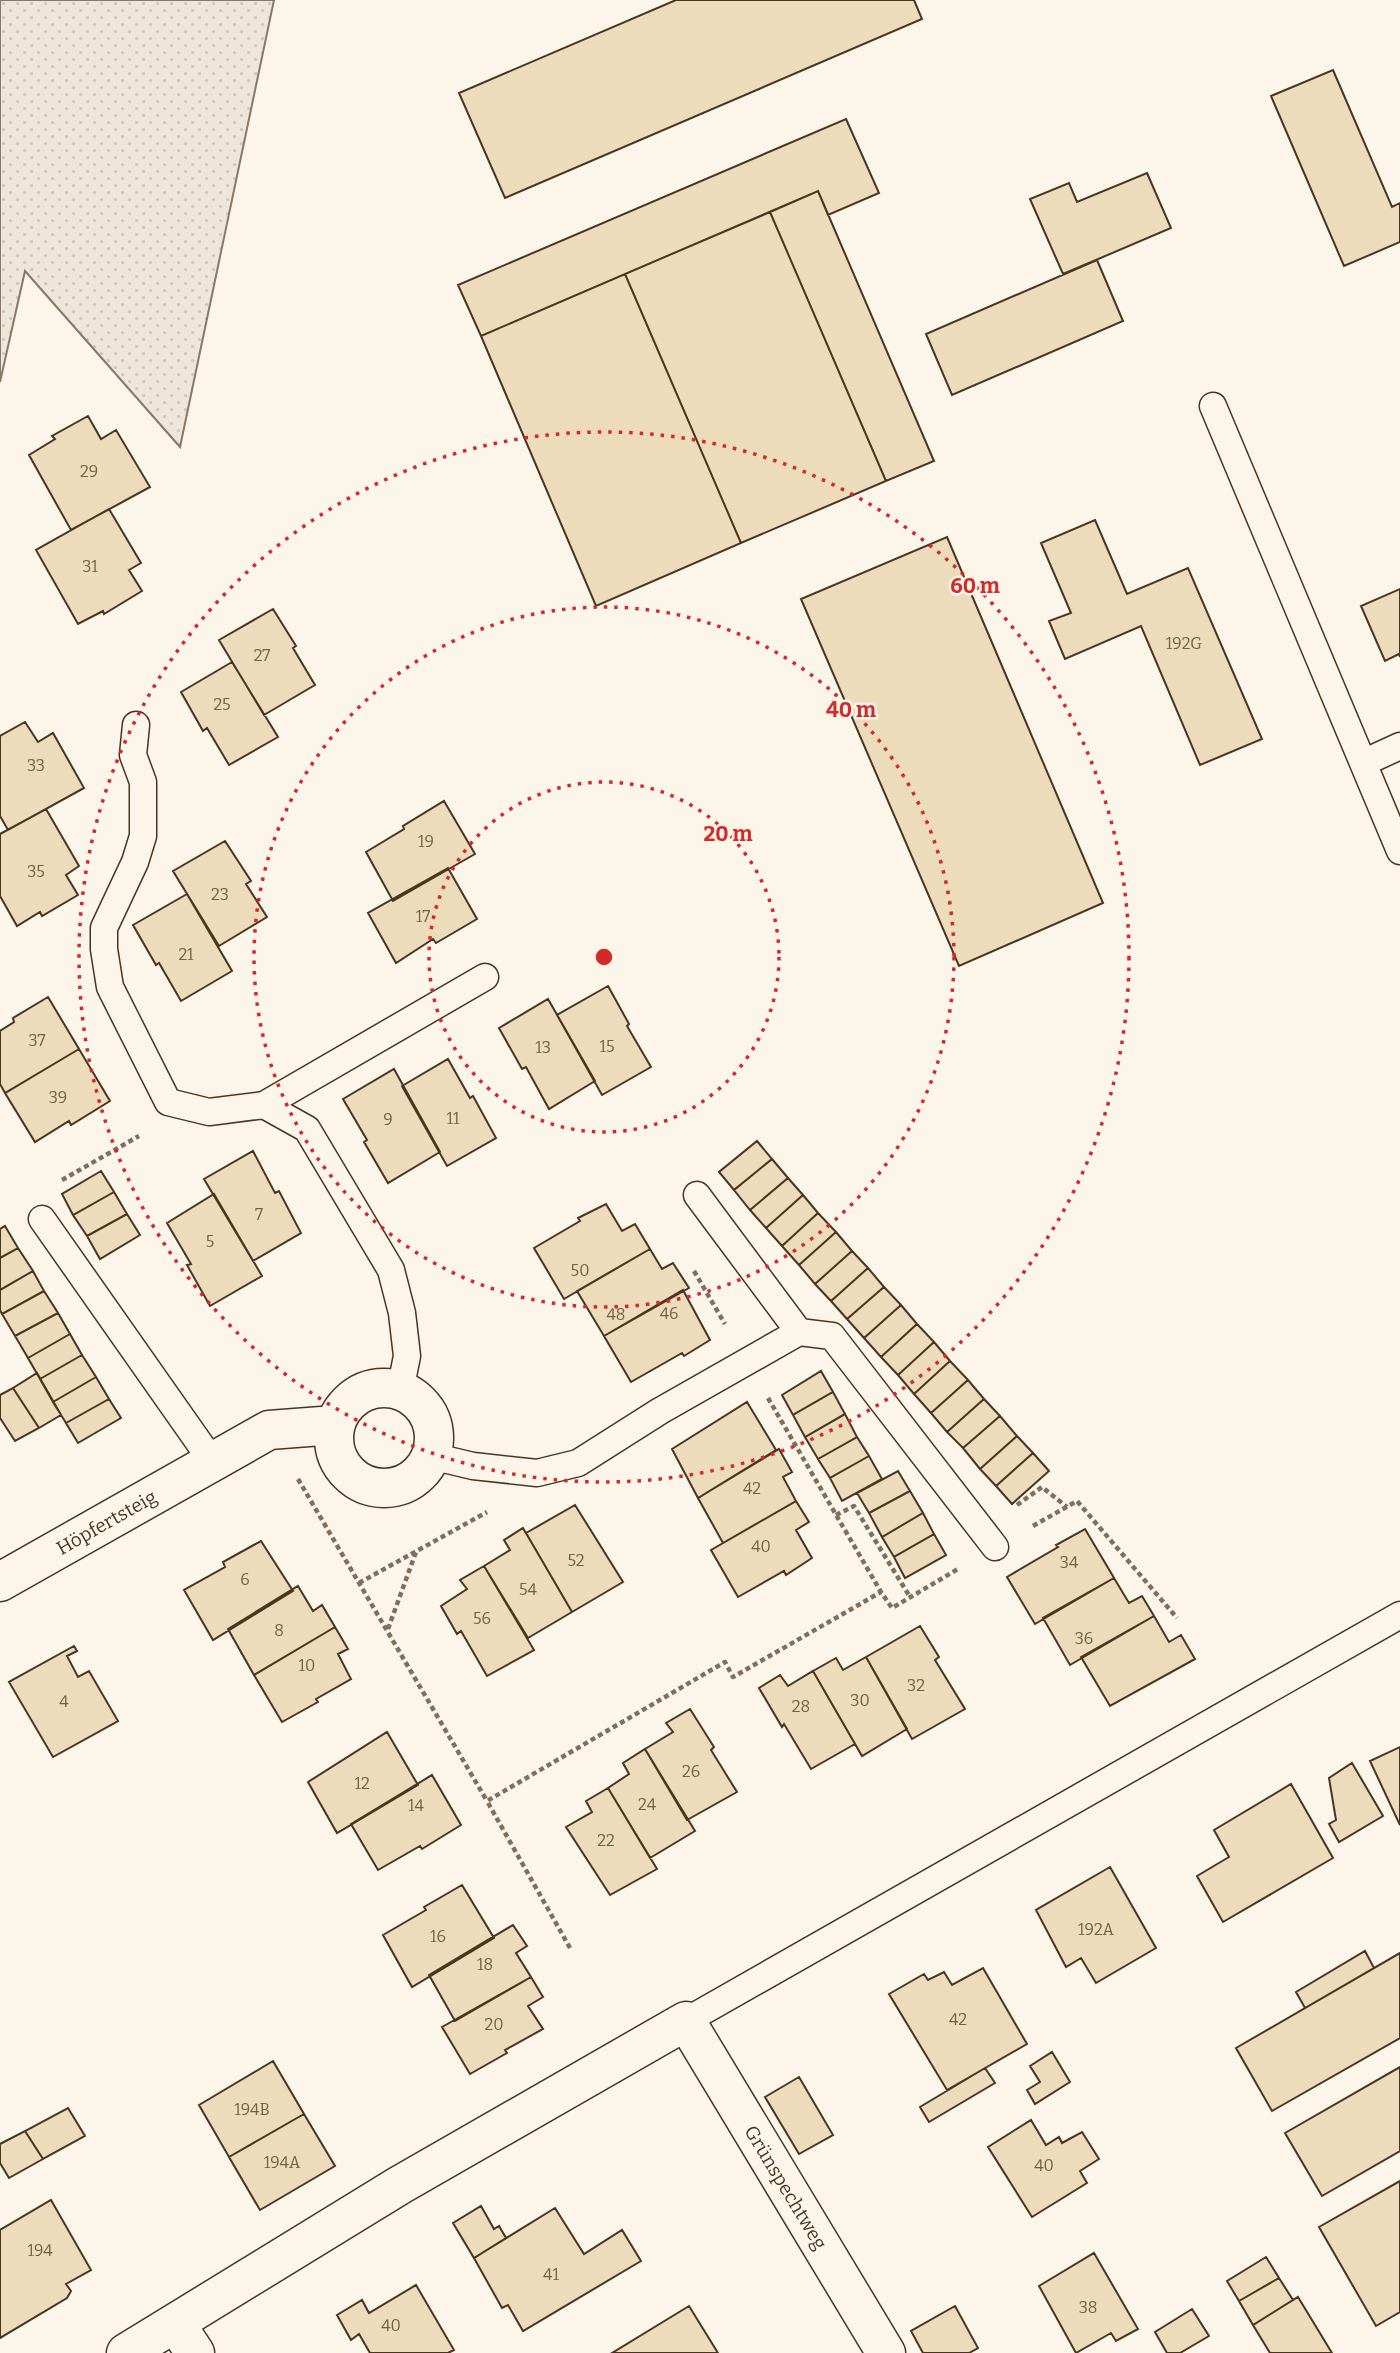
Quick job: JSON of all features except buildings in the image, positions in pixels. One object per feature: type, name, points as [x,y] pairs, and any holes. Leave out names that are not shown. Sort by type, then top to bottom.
[{"type":"street","points":[[384,1388],[400,1391],[415,1399],[425,1410],[432,1425],[434,1441],[422,1471],[409,1481],[393,1487],[377,1488],[360,1482],[342,1465],[333,1441],[335,1425],[342,1409],[354,1398],[368,1391],[384,1388]]},
{"type":"street","points":[[270,1430],[335,1425]]},
{"type":"street","name":"Höpfertsteig","points":[[0,1582],[270,1430]]},
{"type":"street","points":[[126,2353],[186,2338],[400,2185],[686,2021]]},
{"type":"street","name":"Grünspechtweg","points":[[686,2021],[886,2353]]},
{"type":"lane","points":[[1213,406],[1400,851]]},
{"type":"lane","points":[[136,725],[133,755],[143,782],[143,836],[135,862],[104,928],[104,949],[110,987],[168,1102],[209,1112],[264,1105],[485,977]]},
{"type":"lane","points":[[1363,763],[1400,746]]},
{"type":"lane","points":[[264,1105],[307,1129],[391,1270],[407,1356],[400,1391]]},
{"type":"lane","points":[[697,1195],[799,1332]]},
{"type":"lane","points":[[41,1219],[212,1461]]},
{"type":"lane","points":[[430,1456],[472,1466],[537,1472],[578,1463],[660,1411],[799,1332],[832,1336],[995,1547]]},
{"type":"lane","points":[[686,2021],[1400,1615]]},
{"type":"path","points":[[61,1181],[189,1107]]},
{"type":"path","points":[[270,1430],[570,1948]]},
{"type":"path","points":[[1010,1510],[1042,1487],[1067,1507]]},
{"type":"path","points":[[836,1515],[855,1506],[909,1597]]},
{"type":"path","points":[[359,1583],[497,1507]]},
{"type":"path","points":[[487,1801],[725,1662],[733,1677],[881,1592],[849,1537]]},
{"type":"path","points":[[387,1630],[416,1551]]},
{"type":"shaded area","points":[[0,0],[274,0],[180,447],[25,271],[0,382]]}]
